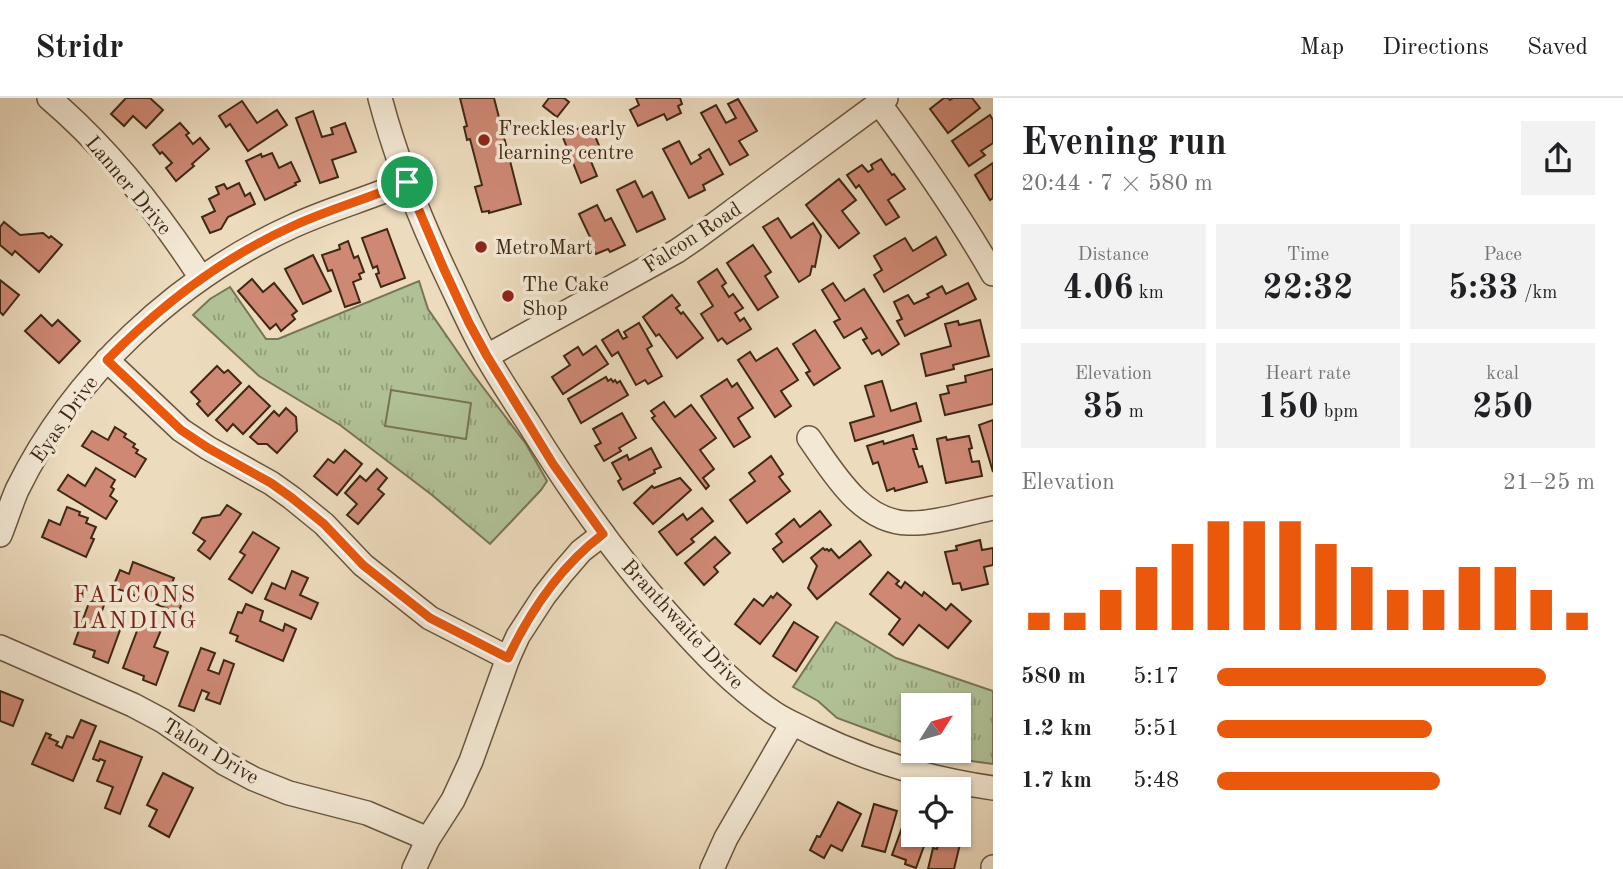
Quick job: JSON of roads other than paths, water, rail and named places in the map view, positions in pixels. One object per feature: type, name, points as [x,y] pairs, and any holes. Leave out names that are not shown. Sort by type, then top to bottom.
[{"type":"street","name":"Lanner Drive","points":[[49,98],[128,179],[183,250],[201,278]]},
{"type":"street","name":"Branthwaite Drive","points":[[380,98],[425,228],[487,356],[553,464],[603,534],[656,601],[705,654],[755,700],[792,724],[832,743],[898,767],[955,782],[993,788]]},
{"type":"street","points":[[883,100],[940,186],[993,274]]},
{"type":"street","name":"Falcon Road","points":[[487,356],[677,251],[883,100]]},
{"type":"street","name":"Eyas Drive","points":[[0,534],[17,491],[51,432],[107,360],[128,338],[201,278],[230,259],[293,226],[407,182]]},
{"type":"street","points":[[107,360],[181,430],[292,498],[324,524],[363,565],[430,618],[508,658]]},
{"type":"street","points":[[809,438],[852,496],[870,511],[889,521],[931,521],[993,508]]},
{"type":"street","points":[[414,869],[428,839],[453,800],[471,761],[518,636],[555,580],[582,551],[603,534]]},
{"type":"street","name":"Talon Drive","points":[[0,647],[133,705],[254,779],[289,793],[367,813],[428,839]]},
{"type":"street","points":[[712,869],[726,838],[792,724]]},
{"type":"place","name":"Freckles early learning centre","points":[[484,140]]},
{"type":"place","name":"MetroMart","points":[[481,247]]},
{"type":"place","name":"The Cake Shop","points":[[508,296]]},
{"type":"district","name":"FALCONS LANDING","points":[[135,607]]}]
